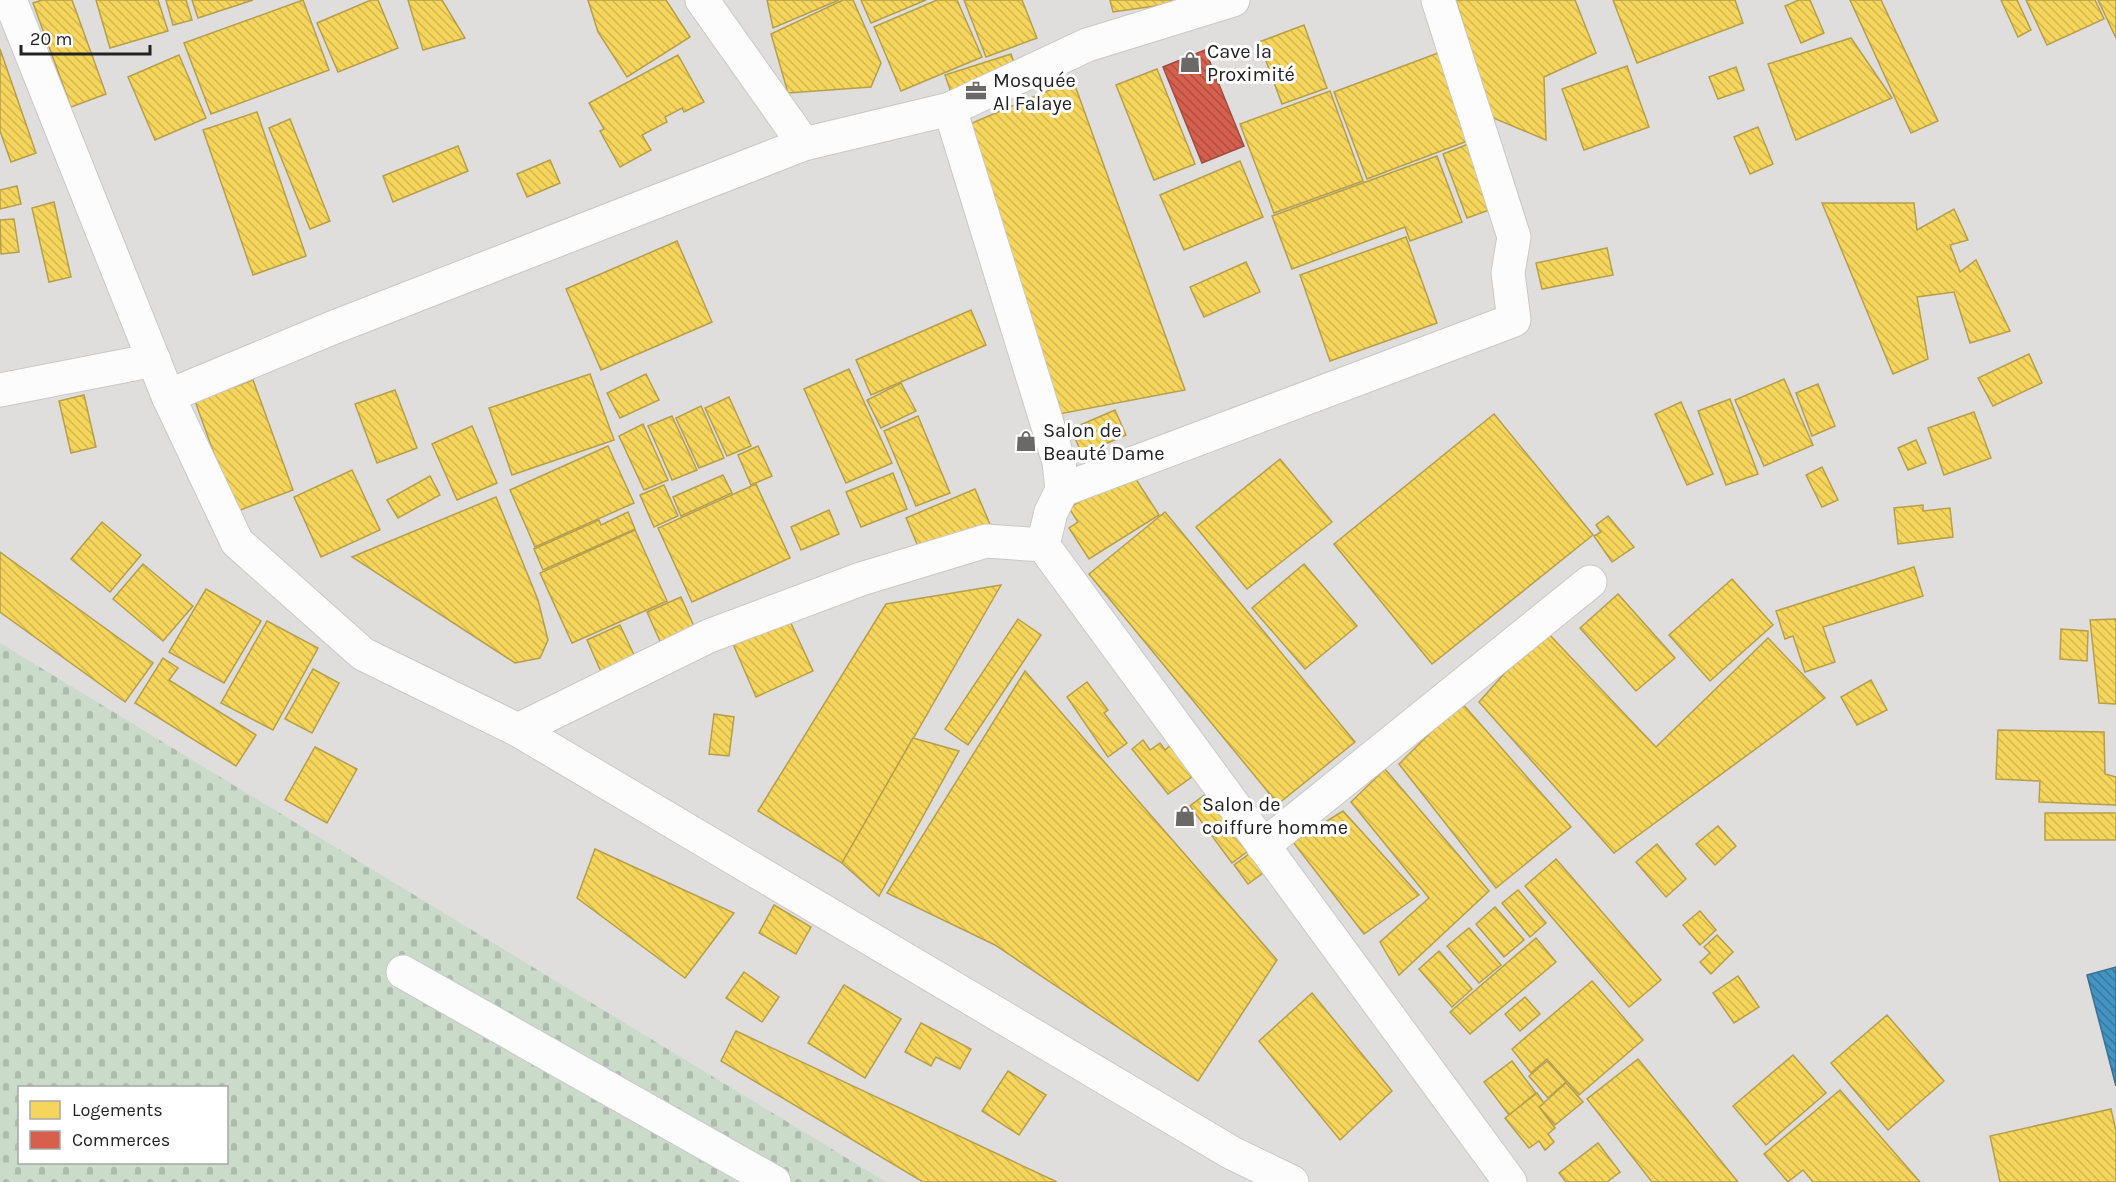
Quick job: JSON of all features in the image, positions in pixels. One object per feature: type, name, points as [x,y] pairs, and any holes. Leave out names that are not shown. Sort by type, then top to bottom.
[{"type":"street","points":[[10,0],[168,396],[237,542],[363,654],[518,730],[1233,1153],[1292,1182]]},
{"type":"street","points":[[702,0],[804,144]]},
{"type":"street","points":[[168,396],[332,328],[804,144],[950,109],[1087,45],[1233,0]]},
{"type":"street","points":[[1062,490],[1514,320],[1508,273],[1514,237],[1438,0]]},
{"type":"street","points":[[950,109],[1059,462],[1062,490],[1051,512],[1043,545],[1510,1182]]},
{"type":"street","points":[[0,390],[154,360]]},
{"type":"street","points":[[518,730],[709,636],[861,579],[986,541],[1043,545]]},
{"type":"street","points":[[1263,846],[1590,582]]},
{"type":"street","points":[[403,972],[774,1182]]},
{"type":"shaded area","points":[[0,0],[2116,0],[2116,1182],[0,1182]]},
{"type":"green space","points":[[0,643],[886,1182],[0,1182]]},
{"type":"building: Logements","points":[[42,0],[72,0],[106,94],[71,107],[33,3]]},
{"type":"building: Logements","points":[[96,0],[158,0],[168,31],[110,48]]},
{"type":"building: Logements","points":[[166,0],[186,0],[192,20],[173,25]]},
{"type":"building: Logements","points":[[192,0],[253,0],[198,18]]},
{"type":"building: Logements","points":[[303,0],[329,70],[211,114],[184,43]]},
{"type":"building: Logements","points":[[371,0],[378,0],[398,48],[338,72],[317,23]]},
{"type":"building: Logements","points":[[408,0],[442,0],[465,38],[423,50]]},
{"type":"building: Logements","points":[[588,0],[666,0],[690,37],[627,77],[598,32]]},
{"type":"building: Logements","points":[[767,0],[839,0],[773,28]]},
{"type":"building: Logements","points":[[843,0],[853,0],[881,63],[871,87],[788,93],[771,34]]},
{"type":"building: Logements","points":[[861,0],[926,0],[871,23]]},
{"type":"building: Logements","points":[[937,0],[957,0],[982,57],[901,91],[874,27]]},
{"type":"building: Logements","points":[[964,0],[1022,0],[1037,38],[986,57]]},
{"type":"building: Logements","points":[[1110,0],[1190,0],[1190,1],[1113,12]]},
{"type":"building: Logements","points":[[1456,0],[1575,0],[1596,53],[1544,77],[1546,140],[1491,117]]},
{"type":"building: Logements","points":[[1613,0],[1735,0],[1743,23],[1637,63]]},
{"type":"building: Logements","points":[[1799,0],[1810,0],[1824,33],[1801,43],[1785,6]]},
{"type":"building: Logements","points":[[1850,0],[1881,0],[1938,121],[1911,133]]},
{"type":"building: Logements","points":[[2001,0],[2017,0],[2031,30],[2018,37]]},
{"type":"building: Logements","points":[[2026,0],[2095,0],[2104,19],[2047,45]]},
{"type":"building: Logements","points":[[2098,0],[2116,0],[2116,38]]},
{"type":"building: Logements","points":[[1304,25],[1327,88],[1282,104],[1259,42]]},
{"type":"building: Logements","points":[[1851,38],[1892,98],[1796,140],[1768,64]]},
{"type":"building: Logements","points":[[0,49],[36,153],[11,162],[0,131]]},
{"type":"building: Logements","points":[[1438,53],[1470,140],[1367,179],[1334,92]]},
{"type":"building: Logements","points":[[1011,54],[1018,74],[952,95],[945,75]]},
{"type":"building: Logements","points":[[179,55],[206,118],[155,140],[128,77]]},
{"type":"building: Logements","points":[[678,55],[704,102],[684,112],[682,108],[665,117],[667,122],[642,135],[651,150],[620,167],[600,131],[604,129],[589,103]]},
{"type":"building: Logements","points":[[1627,66],[1649,127],[1584,150],[1562,89]]},
{"type":"building: Logements","points":[[1736,67],[1744,90],[1718,99],[1709,77]]},
{"type":"building: Logements","points":[[1157,69],[1195,164],[1154,180],[1116,85]]},
{"type":"building: Logements","points":[[1073,80],[1185,390],[1054,415],[970,124]]},
{"type":"building: Logements","points":[[1330,91],[1363,181],[1274,213],[1240,124]]},
{"type":"building: Logements","points":[[257,112],[306,256],[253,275],[203,130]]},
{"type":"building: Logements","points":[[290,119],[330,221],[310,229],[269,128]]},
{"type":"building: Logements","points":[[1758,127],[1773,164],[1750,174],[1734,137]]},
{"type":"building: Logements","points":[[1476,141],[1500,206],[1467,218],[1443,154]]},
{"type":"building: Logements","points":[[458,146],[468,171],[393,202],[383,176]]},
{"type":"building: Logements","points":[[1437,156],[1462,222],[1410,241],[1405,227],[1292,269],[1272,216]]},
{"type":"building: Logements","points":[[550,160],[560,183],[527,197],[517,174]]},
{"type":"building: Logements","points":[[1240,161],[1263,217],[1184,250],[1160,195]]},
{"type":"building: Logements","points":[[17,186],[21,204],[0,209],[0,190]]},
{"type":"building: Logements","points":[[54,202],[71,277],[49,282],[32,208]]},
{"type":"building: Logements","points":[[1822,203],[1914,203],[1917,230],[1954,209],[1968,240],[1950,245],[1960,272],[1976,260],[2010,331],[1970,343],[1954,292],[1917,297],[1928,359],[1893,374]]},
{"type":"building: Logements","points":[[14,219],[19,252],[1,254],[0,220]]},
{"type":"building: Logements","points":[[1406,237],[1437,323],[1330,361],[1300,275]]},
{"type":"building: Logements","points":[[677,241],[712,322],[601,370],[566,289]]},
{"type":"building: Logements","points":[[1607,248],[1613,275],[1542,289],[1536,263]]},
{"type":"building: Logements","points":[[1246,262],[1260,292],[1204,317],[1190,287]]},
{"type":"building: Logements","points":[[971,310],[986,345],[871,395],[856,360]]},
{"type":"building: Logements","points":[[2029,354],[2042,383],[1993,406],[1978,378]]},
{"type":"building: Logements","points":[[849,369],[892,463],[846,483],[804,389]]},
{"type":"building: Logements","points":[[590,374],[614,440],[512,475],[489,408]]},
{"type":"building: Logements","points":[[646,374],[659,400],[620,418],[607,393]]},
{"type":"building: Logements","points":[[1784,379],[1813,445],[1764,466],[1735,400]]},
{"type":"building: Logements","points":[[253,380],[293,490],[235,512],[195,401]]},
{"type":"building: Logements","points":[[901,383],[916,411],[881,428],[867,400]]},
{"type":"building: Logements","points":[[1818,384],[1835,426],[1812,436],[1796,393]]},
{"type":"building: Logements","points":[[395,390],[417,448],[377,463],[355,404]]},
{"type":"building: Logements","points":[[84,395],[96,447],[71,453],[59,401]]},
{"type":"building: Logements","points":[[729,397],[751,446],[727,456],[705,408]]},
{"type":"building: Logements","points":[[1730,399],[1758,474],[1726,485],[1698,411]]},
{"type":"building: Logements","points":[[1681,402],[1713,474],[1687,485],[1655,414]]},
{"type":"building: Logements","points":[[701,406],[724,458],[699,468],[676,418]]},
{"type":"building: Logements","points":[[1115,410],[1126,435],[1082,454],[1071,429]]},
{"type":"building: Logements","points":[[1974,412],[1991,458],[1944,475],[1928,428]]},
{"type":"building: Logements","points":[[1494,414],[1593,535],[1432,664],[1334,544]]},
{"type":"building: Logements","points":[[672,416],[697,470],[672,480],[648,426]]},
{"type":"building: Logements","points":[[918,416],[950,493],[916,506],[884,431]]},
{"type":"building: Logements","points":[[643,424],[668,480],[644,490],[619,436]]},
{"type":"building: Logements","points":[[472,426],[497,483],[457,500],[432,444]]},
{"type":"building: Logements","points":[[1916,440],[1926,463],[1908,470],[1898,448]]},
{"type":"building: Logements","points":[[608,446],[634,503],[535,547],[510,490]]},
{"type":"building: Logements","points":[[758,446],[772,476],[751,485],[738,455]]},
{"type":"building: Logements","points":[[1280,459],[1332,522],[1247,589],[1196,527]]},
{"type":"building: Logements","points":[[1822,467],[1838,500],[1822,507],[1806,475]]},
{"type":"building: Logements","points":[[352,470],[380,530],[321,557],[294,497]]},
{"type":"building: Logements","points":[[1130,470],[1159,515],[1089,559],[1069,528],[1078,522],[1069,508]]},
{"type":"building: Logements","points":[[893,473],[907,509],[861,527],[846,492]]},
{"type":"building: Logements","points":[[723,475],[732,493],[681,516],[673,497]]},
{"type":"building: Logements","points":[[430,476],[440,495],[398,518],[387,500]]},
{"type":"building: Logements","points":[[756,484],[790,558],[692,602],[658,528]]},
{"type":"building: Logements","points":[[664,485],[678,516],[654,527],[640,495]]},
{"type":"building: Logements","points":[[975,489],[992,529],[923,558],[906,518]]},
{"type":"building: Logements","points":[[496,497],[538,600],[548,640],[540,658],[515,663],[352,557]]},
{"type":"building: Logements","points":[[1923,505],[1923,511],[1950,508],[1953,537],[1898,544],[1894,508]]},
{"type":"building: Logements","points":[[829,510],[839,534],[801,550],[791,527]]},
{"type":"building: Logements","points":[[628,512],[635,529],[543,570],[534,549],[599,520],[601,525]]},
{"type":"building: Logements","points":[[1165,512],[1355,742],[1278,804],[1089,574]]},
{"type":"building: Logements","points":[[1608,516],[1634,547],[1612,562],[1594,536],[1601,532],[1596,525]]},
{"type":"building: Logements","points":[[102,522],[141,555],[110,592],[71,559]]},
{"type":"building: Logements","points":[[635,530],[667,601],[572,643],[540,573]]},
{"type":"building: Logements","points":[[0,552],[153,663],[125,702],[0,612]]},
{"type":"building: Logements","points":[[143,564],[193,606],[163,641],[113,599]]},
{"type":"building: Logements","points":[[1304,564],[1357,626],[1305,669],[1252,608]]},
{"type":"building: Logements","points":[[1914,567],[1923,596],[1823,627],[1835,662],[1805,672],[1793,636],[1785,639],[1776,611]]},
{"type":"building: Logements","points":[[1732,579],[1773,625],[1710,681],[1669,635]]},
{"type":"building: Logements","points":[[1001,585],[842,863],[758,811],[886,604]]},
{"type":"building: Logements","points":[[206,589],[261,621],[224,683],[169,652]]},
{"type":"building: Logements","points":[[1618,594],[1675,658],[1636,691],[1580,628]]},
{"type":"building: Logements","points":[[681,597],[697,633],[663,648],[647,612]]},
{"type":"building: Logements","points":[[789,619],[813,671],[756,697],[733,644]]},
{"type":"building: Logements","points":[[1018,619],[1041,635],[968,745],[945,729]]},
{"type":"building: Logements","points":[[2116,619],[2116,704],[2099,703],[2090,620]]},
{"type":"building: Logements","points":[[267,621],[318,648],[273,730],[221,703]]},
{"type":"building: Logements","points":[[620,625],[636,659],[602,674],[587,640]]},
{"type":"building: Logements","points":[[1544,629],[1656,747],[1768,638],[1825,698],[1614,853],[1479,702]]},
{"type":"building: Logements","points":[[2061,629],[2088,631],[2087,661],[2060,659]]},
{"type":"building: Logements","points":[[163,658],[178,668],[169,680],[256,735],[236,766],[135,703]]},
{"type":"building: Logements","points":[[313,669],[339,683],[312,733],[285,719]]},
{"type":"building: Logements","points":[[1025,671],[1277,960],[1198,1081],[995,945],[887,893]]},
{"type":"building: Logements","points":[[1871,680],[1887,710],[1857,725],[1841,697]]},
{"type":"building: Logements","points":[[1087,682],[1108,710],[1104,713],[1127,743],[1108,757],[1067,697]]},
{"type":"building: Logements","points":[[1461,702],[1571,827],[1496,888],[1399,764]]},
{"type":"building: Logements","points":[[714,714],[734,717],[729,756],[709,754]]},
{"type":"building: Logements","points":[[1998,730],[2104,732],[2105,774],[2116,777],[2116,805],[2039,802],[2040,781],[1996,779]]},
{"type":"building: Logements","points":[[913,738],[959,751],[879,896],[842,863]]},
{"type":"building: Logements","points":[[1143,740],[1150,750],[1160,743],[1165,750],[1173,743],[1196,774],[1168,794],[1132,749]]},
{"type":"building: Logements","points":[[315,747],[357,769],[327,823],[285,800]]},
{"type":"building: Logements","points":[[1385,769],[1489,891],[1399,975],[1380,942],[1429,898],[1351,802]]},
{"type":"building: Logements","points":[[1212,789],[1235,819],[1212,836],[1190,806]]},
{"type":"building: Logements","points":[[1343,811],[1419,895],[1364,934],[1293,842]]},
{"type":"building: Logements","points":[[2045,813],[2116,813],[2116,840],[2045,840]]},
{"type":"building: Logements","points":[[1237,819],[1256,845],[1232,863],[1212,836]]},
{"type":"building: Logements","points":[[1718,826],[1736,846],[1715,865],[1696,844]]},
{"type":"building: Logements","points":[[1657,844],[1686,879],[1666,897],[1636,862]]},
{"type":"building: Logements","points":[[595,849],[734,913],[685,978],[577,898]]},
{"type":"building: Logements","points":[[1256,849],[1270,868],[1248,884],[1234,865]]},
{"type":"building: Logements","points":[[1556,859],[1661,980],[1629,1007],[1525,886]]},
{"type":"building: Logements","points":[[1518,890],[1546,923],[1530,937],[1502,903]]},
{"type":"building: Logements","points":[[774,905],[811,927],[796,954],[759,933]]},
{"type":"building: Logements","points":[[1495,907],[1524,940],[1504,957],[1476,924]]},
{"type":"building: Logements","points":[[1700,911],[1716,930],[1700,945],[1683,925]]},
{"type":"building: Logements","points":[[1469,928],[1501,965],[1479,983],[1447,946]]},
{"type":"building: Logements","points":[[1717,935],[1733,952],[1711,974],[1700,962],[1710,953],[1704,947]]},
{"type":"building: Logements","points":[[1536,938],[1556,962],[1470,1034],[1450,1012]]},
{"type":"building: Logements","points":[[1439,951],[1472,989],[1452,1007],[1419,969]]},
{"type":"building: Logements","points":[[744,972],[779,997],[762,1022],[726,998]]},
{"type":"building: Logements","points":[[1738,976],[1759,1007],[1734,1023],[1713,993]]},
{"type":"building: Logements","points":[[1592,981],[1643,1040],[1579,1095],[1547,1059],[1531,1073],[1512,1049]]},
{"type":"building: Logements","points":[[844,985],[901,1019],[865,1078],[808,1043]]},
{"type":"building: Logements","points":[[1312,993],[1392,1091],[1340,1140],[1259,1041]]},
{"type":"building: Logements","points":[[1525,997],[1540,1014],[1520,1031],[1505,1014]]},
{"type":"building: Logements","points":[[1887,1015],[1944,1081],[1888,1130],[1831,1063]]},
{"type":"building: Logements","points":[[921,1023],[971,1049],[960,1069],[936,1057],[931,1066],[905,1052]]},
{"type":"building: Logements","points":[[736,1031],[1057,1182],[923,1182],[721,1061]]},
{"type":"building: Logements","points":[[1793,1055],[1826,1093],[1766,1145],[1733,1106]]},
{"type":"building: Logements","points":[[1638,1059],[1738,1182],[1652,1182],[1587,1099]]},
{"type":"building: Logements","points":[[1512,1061],[1536,1093],[1509,1115],[1484,1082]]},
{"type":"building: Logements","points":[[1547,1061],[1566,1082],[1548,1098],[1529,1076]]},
{"type":"building: Logements","points":[[1008,1071],[1046,1095],[1019,1135],[982,1111]]},
{"type":"building: Logements","points":[[1566,1083],[1583,1102],[1555,1125],[1539,1107]]},
{"type":"building: Logements","points":[[1840,1090],[1920,1182],[1813,1182],[1803,1170],[1788,1182],[1764,1154]]},
{"type":"building: Logements","points":[[1537,1093],[1544,1103],[1539,1107],[1555,1128],[1548,1134],[1554,1142],[1545,1150],[1539,1141],[1529,1148],[1505,1118]]},
{"type":"building: Logements","points":[[2111,1109],[2116,1131],[2116,1182],[2000,1182],[1990,1136]]},
{"type":"building: Logements","points":[[1598,1143],[1620,1172],[1607,1182],[1566,1182],[1559,1173]]},
{"type":"building: Commerces","points":[[1205,50],[1244,146],[1202,163],[1163,67]]},
{"type":"building: Écoles","points":[[2116,967],[2116,1086],[2087,975]]},
{"type":"place","name":"Cave la Proximité","points":[[1190,62]]},
{"type":"place","name":"Mosquée Al Falaye","points":[[976,91]]},
{"type":"place","name":"Salon de Beauté Dame","points":[[1026,441]]},
{"type":"place","name":"Salon de coiffure homme","points":[[1185,816]]}]
